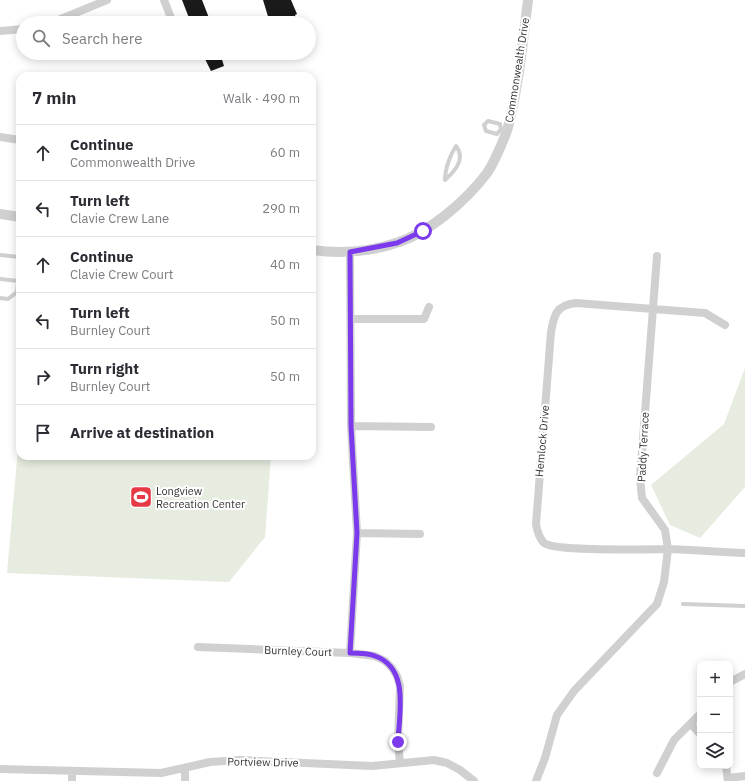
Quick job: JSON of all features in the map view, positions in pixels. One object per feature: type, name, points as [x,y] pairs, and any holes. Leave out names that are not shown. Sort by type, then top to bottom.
[{"type":"street","points":[[68,16],[107,0]]},
{"type":"street","points":[[164,0],[170,16]]},
{"type":"street","name":"Commonwealth Drive","points":[[316,250],[350,252],[397,243],[423,231],[456,206],[487,173],[504,130],[509,125],[521,57],[528,0]]},
{"type":"street","points":[[0,31],[16,30]]},
{"type":"street","points":[[0,138],[16,140]]},
{"type":"street","points":[[0,214],[16,216]]},
{"type":"street","points":[[350,252],[351,426],[357,533],[350,653]]},
{"type":"street","name":"Paddy Terrace","points":[[536,781],[545,758],[557,715],[574,691],[657,604],[664,582],[668,549],[665,530],[642,498],[640,478],[657,256]]},
{"type":"street","name":"Hemlock Drive","points":[[725,325],[705,313],[576,303],[566,304],[554,315],[551,332],[536,524],[538,534],[544,543],[572,548],[668,549],[745,553]]},
{"type":"street","points":[[351,319],[424,319],[429,307]]},
{"type":"street","points":[[351,426],[431,427]]},
{"type":"street","points":[[357,533],[420,534]]},
{"type":"street","name":"Burnley Court","points":[[198,647],[350,653],[375,656],[392,668],[397,676],[400,686],[398,742],[400,764]]},
{"type":"street","points":[[733,680],[745,674]]},
{"type":"street","points":[[657,773],[674,740],[697,717]]},
{"type":"street","points":[[691,724],[699,733]]},
{"type":"street","name":"Portview Drive","points":[[0,769],[72,772],[161,773],[210,762],[240,760],[372,766],[434,760],[447,763],[460,770],[474,781]]},
{"type":"street","points":[[185,768],[185,781]]},
{"type":"street","points":[[726,769],[728,779],[745,776]]},
{"type":"street","points":[[72,772],[72,781]]},
{"type":"lane","points":[[456,146],[459,150],[460,157],[456,169],[445,180],[445,171],[452,152],[456,146]]},
{"type":"lane","points":[[0,255],[16,257]]},
{"type":"lane","points":[[0,279],[16,281]]},
{"type":"lane","points":[[0,298],[8,299],[16,293]]},
{"type":"lane","points":[[683,604],[745,606]]},
{"type":"shaded area","points":[[745,368],[745,487],[700,538],[670,525],[651,485],[724,424]]},
{"type":"shaded area","name":"Longview Recreation Center","points":[[17,460],[271,460],[265,537],[229,582],[7,573]]},
{"type":"building","points":[[182,0],[202,0],[208,16],[188,16]]},
{"type":"building","points":[[263,0],[291,0],[297,14],[295,16],[268,16]]},
{"type":"building","points":[[206,60],[222,60],[224,66],[211,71]]},
{"type":"place","name":"Longview Recreation Center","points":[[141,497]]},
{"type":"route","points":[[398,742],[400,686],[397,676],[385,661],[375,656],[350,653],[357,533],[351,426],[350,252],[362,251],[397,243],[423,231]]}]
